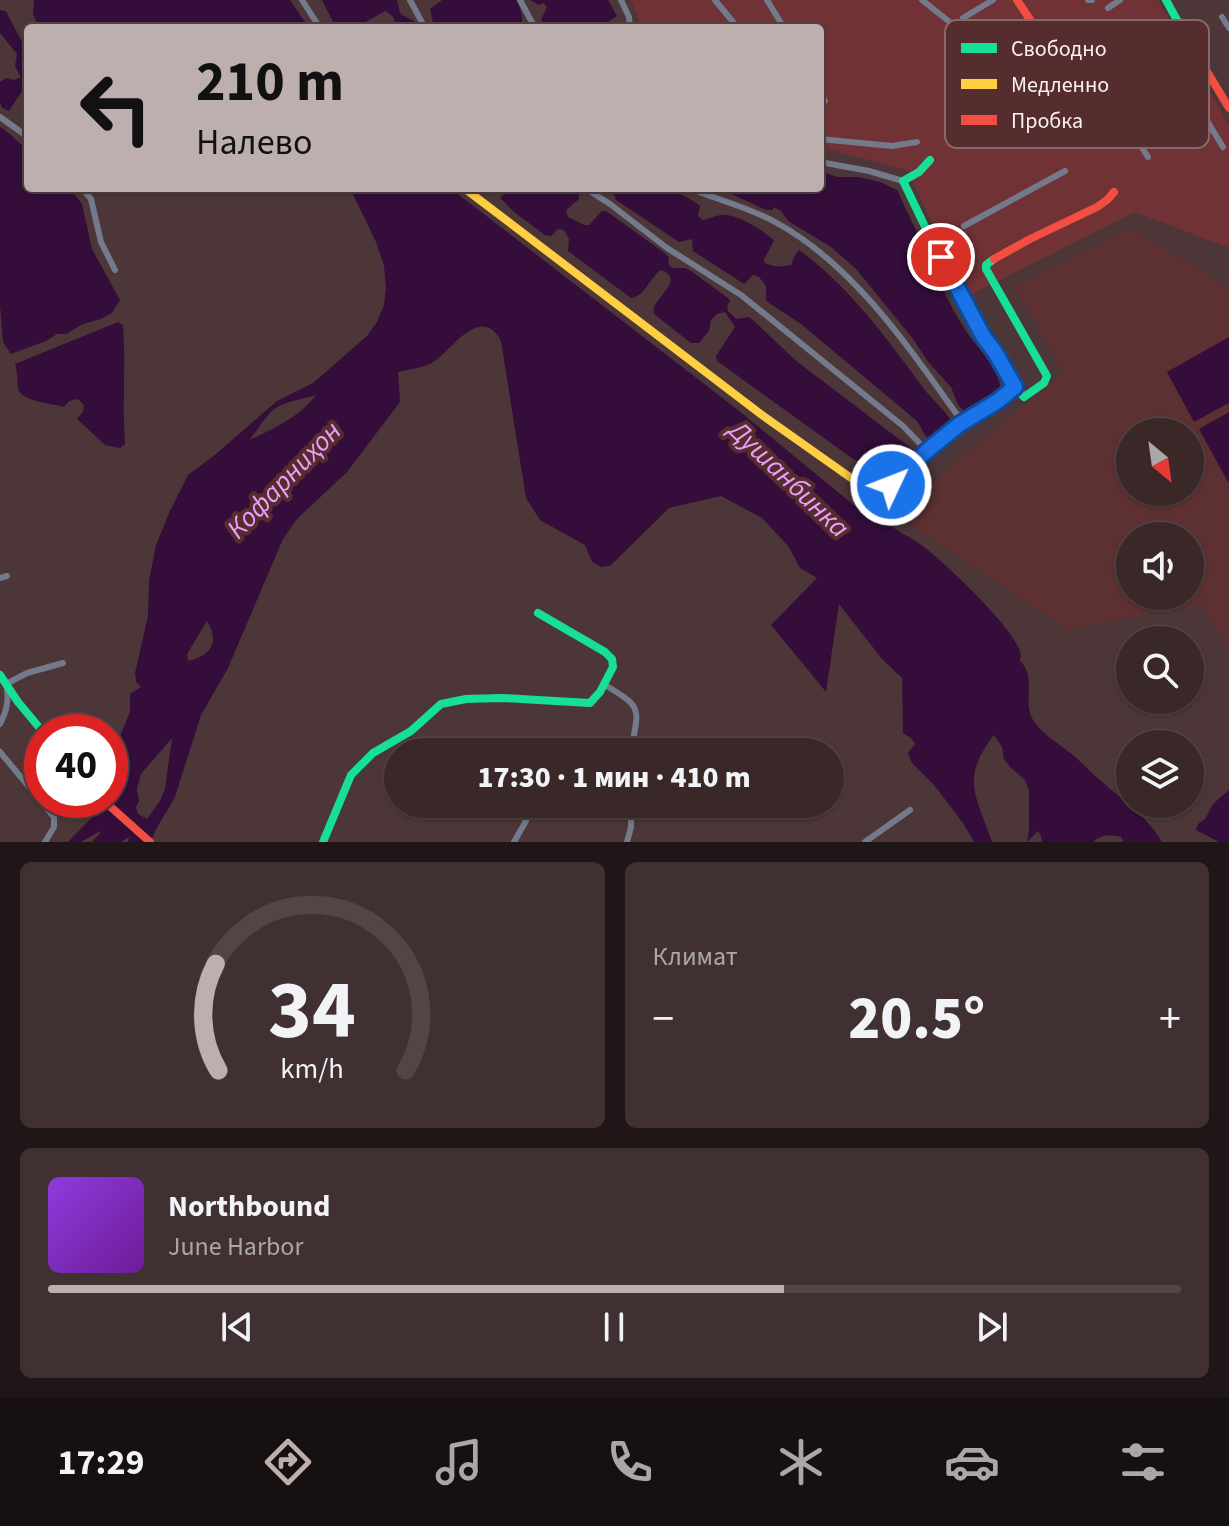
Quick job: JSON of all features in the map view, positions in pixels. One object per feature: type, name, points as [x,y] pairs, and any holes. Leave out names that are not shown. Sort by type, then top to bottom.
[{"type":"street","points":[[302,0],[317,24]]},
{"type":"street","points":[[410,0],[423,24]]},
{"type":"street","points":[[520,0],[533,24]]},
{"type":"street","points":[[621,0],[630,24]]},
{"type":"street","points":[[715,0],[735,24]]},
{"type":"street","points":[[767,0],[782,24]]},
{"type":"street","points":[[922,0],[947,20]]},
{"type":"street","points":[[963,18],[993,0]]},
{"type":"street","points":[[1017,0],[1030,20]]},
{"type":"street","points":[[1108,8],[1120,0]]},
{"type":"street","points":[[1166,0],[1177,20]]},
{"type":"street","points":[[1222,17],[1229,28]]},
{"type":"street","points":[[1209,75],[1229,108]]},
{"type":"street","points":[[0,117],[24,134]]},
{"type":"street","points":[[1209,124],[1223,147]]},
{"type":"street","points":[[824,139],[892,146],[917,142]]},
{"type":"street","points":[[1142,148],[1148,157]]},
{"type":"street","points":[[824,163],[903,181],[919,172],[930,160]]},
{"type":"street","points":[[964,226],[1065,171]]},
{"type":"street","points":[[903,181],[951,279],[983,336],[1024,397],[1044,383],[1047,376],[986,265],[996,257],[1106,202],[1114,192]]},
{"type":"street","points":[[85,192],[91,199],[101,242],[115,270]]},
{"type":"street","points":[[469,192],[762,415],[868,490],[891,485],[927,451],[1015,387]]},
{"type":"street","points":[[591,192],[667,248],[741,295],[903,426],[927,451]]},
{"type":"street","points":[[700,192],[776,222],[832,262],[860,289],[963,423]]},
{"type":"street","points":[[323,842],[351,775],[373,753],[411,731],[441,704],[524,699],[592,702],[614,666],[612,659],[538,613]]},
{"type":"street","points":[[6,684],[27,673],[63,663]]},
{"type":"street","points":[[0,675],[28,714]]},
{"type":"street","points":[[5,716],[9,693],[6,684]]},
{"type":"street","points":[[605,685],[629,700],[636,711],[633,738]]},
{"type":"street","points":[[0,724],[14,708],[24,709]]},
{"type":"street","points":[[0,752],[54,817],[54,827],[45,842]]},
{"type":"street","points":[[865,842],[910,810]]},
{"type":"street","points":[[123,818],[150,842]]},
{"type":"street","points":[[514,842],[526,821],[524,818]]},
{"type":"street","points":[[627,842],[631,818]]},
{"type":"shaded area","points":[[631,0],[1158,0],[1169,20],[945,20],[945,148],[1209,148],[1209,90],[1229,125],[1229,248],[1135,212],[966,297],[907,170],[824,148],[824,24],[640,24]]},
{"type":"shaded area","points":[[1131,228],[1229,288],[1229,651],[1204,607],[1204,522],[1116,522],[1116,610],[1167,610],[1068,630],[896,514],[1063,372],[1015,287]]},
{"type":"water","points":[[34,0],[290,0],[305,24],[37,24],[33,14]]},
{"type":"water","points":[[322,0],[397,0],[401,14],[416,24],[395,24],[394,18],[385,11],[362,24],[334,24]]},
{"type":"water","points":[[442,0],[516,0],[522,14],[522,24],[434,24],[430,9]]},
{"type":"water","points":[[530,0],[608,0],[617,16],[604,24],[543,24],[541,20],[547,7],[544,3],[539,5]]},
{"type":"water","points":[[0,10],[6,11],[24,46],[24,88],[9,111],[2,108],[0,102],[0,82],[6,78],[14,80],[21,77],[15,66],[17,54],[0,33]]},
{"type":"water","points":[[0,127],[24,146],[24,192],[71,192],[82,204],[92,249],[120,300],[112,313],[101,319],[11,354],[3,342],[0,305]]},
{"type":"water","points":[[824,172],[880,182],[897,190],[929,258],[933,257],[950,305],[992,366],[1001,389],[966,413],[958,405],[951,387],[857,270],[831,247],[788,221],[781,211],[773,207],[773,210],[766,210],[727,192],[824,192]]},
{"type":"water","points":[[352,192],[455,192],[738,410],[867,516],[878,516],[944,564],[1013,638],[1028,676],[1029,708],[1036,724],[1116,794],[1116,818],[1143,818],[1162,842],[1124,842],[1121,837],[1110,836],[1093,842],[1042,842],[1038,831],[1027,842],[1029,790],[1025,780],[1004,759],[1002,747],[994,735],[983,750],[974,776],[977,799],[992,842],[974,842],[934,785],[912,763],[908,753],[915,744],[903,733],[902,678],[882,659],[839,604],[826,692],[771,625],[817,578],[800,568],[789,547],[762,518],[721,496],[669,508],[610,566],[601,567],[592,562],[585,545],[540,520],[526,498],[501,341],[485,327],[467,332],[431,363],[398,372],[400,402],[347,472],[297,519],[283,539],[228,668],[201,715],[175,797],[151,842],[128,842],[129,837],[121,842],[92,842],[100,831],[81,842],[68,842],[91,818],[128,818],[130,694],[141,687],[136,682],[135,673],[148,616],[149,580],[156,545],[188,475],[277,401],[313,383],[367,336],[384,305],[384,266],[376,242]],"holes":[[[316,395],[294,416],[276,427],[249,440],[273,410],[288,402]],[[207,621],[213,642],[208,652],[188,661],[187,654]],[[172,738],[165,789],[147,819],[138,814],[137,789],[141,774]]]},
{"type":"water","points":[[506,192],[575,192],[579,199],[566,210],[568,217],[584,225],[589,225],[602,211],[606,211],[666,254],[672,268],[691,271],[728,298],[728,311],[736,319],[749,317],[795,360],[912,449],[919,458],[904,467],[891,483],[717,361],[716,356],[735,327],[725,312],[711,320],[709,331],[699,343],[691,343],[654,314],[656,303],[670,283],[668,274],[661,270],[640,294],[631,298],[568,251],[569,239],[564,230],[558,229],[551,236],[545,235],[500,198]]},
{"type":"water","points":[[613,192],[673,192],[700,206],[698,216],[703,220],[728,215],[758,228],[770,237],[774,241],[764,262],[780,267],[791,265],[799,250],[835,280],[867,315],[955,428],[932,447],[917,421],[801,324],[769,303],[766,300],[766,286],[759,277],[753,275],[744,284],[693,251],[692,239],[679,242],[616,200]]},
{"type":"water","points":[[118,322],[123,325],[124,355],[125,444],[120,448],[105,445],[77,419],[84,405],[78,399],[69,401],[64,407],[32,400],[22,394],[18,388],[15,364]]},
{"type":"water","points":[[1229,337],[1229,403],[1201,418],[1192,418],[1167,372]]},
{"type":"water","points":[[1229,412],[1228,482],[1204,438],[1204,426]]},
{"type":"water","points":[[1229,790],[1229,842],[1219,842],[1196,830],[1213,804]]},
{"type":"traffic: fast","points":[[1166,0],[1177,20]]},
{"type":"traffic: fast","points":[[930,160],[919,172],[903,181],[956,289],[1024,397],[1044,383],[1047,376],[986,269],[986,265],[994,259]]},
{"type":"traffic: fast","points":[[323,842],[351,775],[373,753],[411,731],[441,704],[466,699],[502,698],[590,703],[600,692],[613,667],[612,659],[538,613]]},
{"type":"traffic: fast","points":[[0,675],[28,714]]},
{"type":"traffic: slow","points":[[469,192],[762,415],[868,490],[894,482],[927,451]]},
{"type":"traffic: jam","points":[[1017,0],[1030,20]]},
{"type":"traffic: jam","points":[[1209,75],[1229,108]]},
{"type":"traffic: jam","points":[[994,259],[1097,207],[1114,192]]},
{"type":"traffic: jam","points":[[123,818],[150,842]]},
{"type":"route","points":[[891,485],[946,435],[1015,387],[983,336],[941,257]]},
{"type":"water label","name":"Душанбинка","points":[[789,479]]},
{"type":"water label","name":"Кофарниҳон","points":[[284,480]]}]
